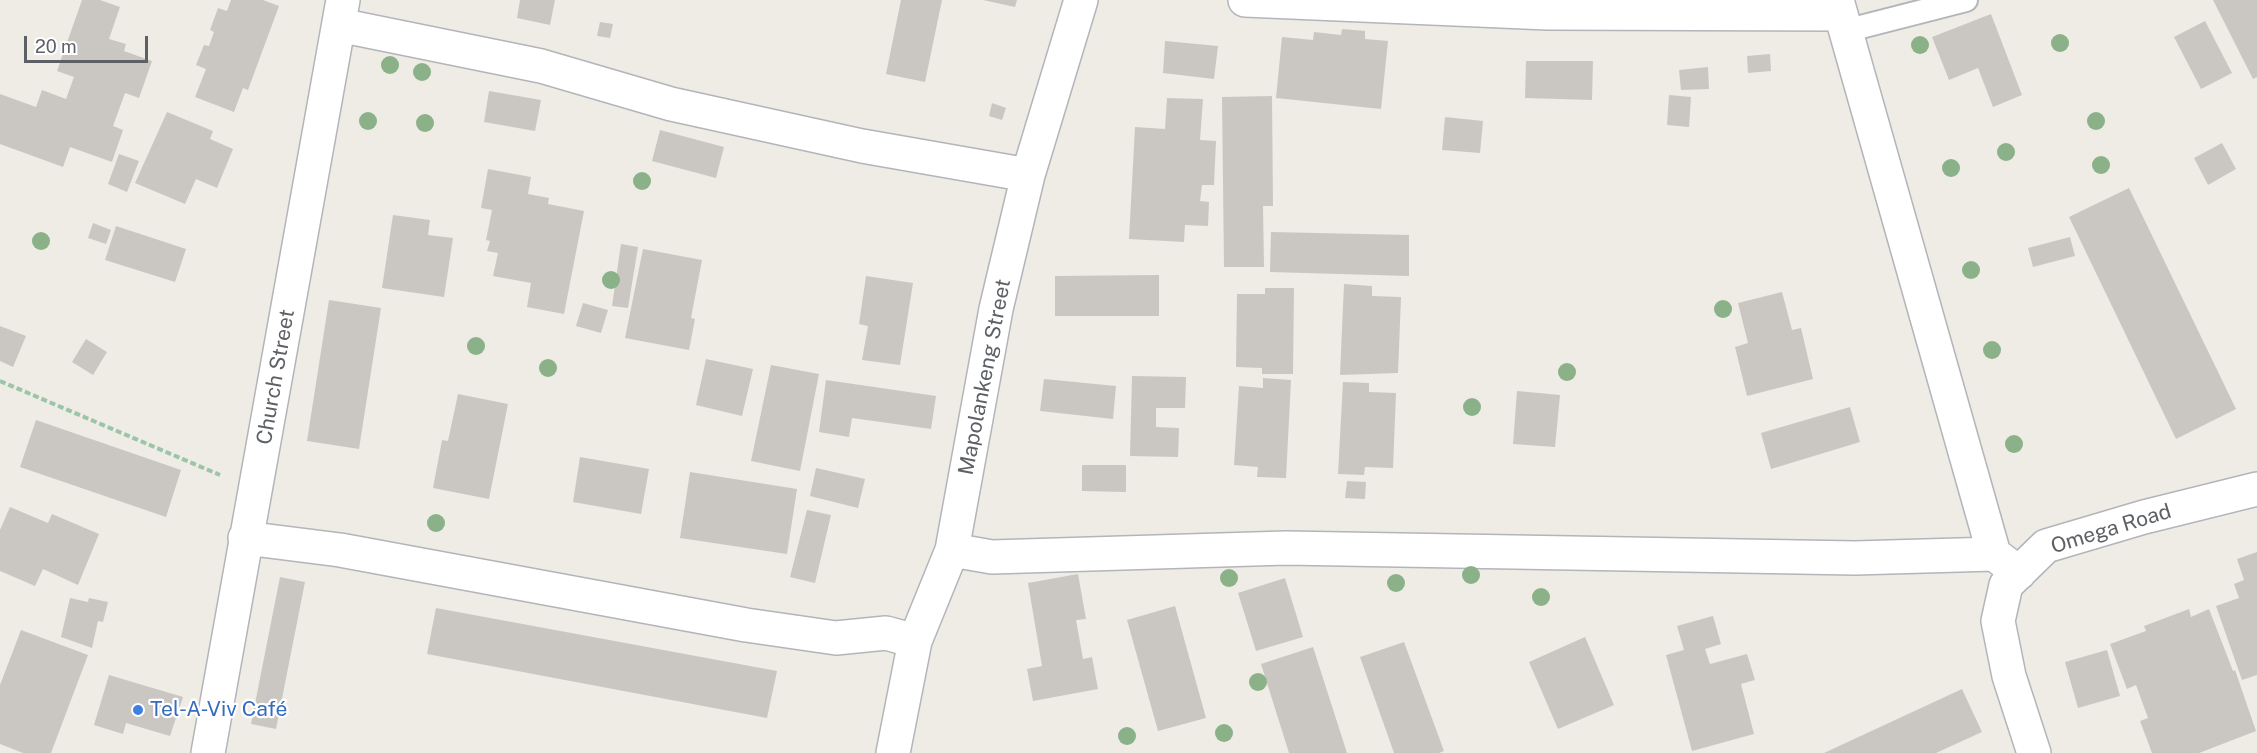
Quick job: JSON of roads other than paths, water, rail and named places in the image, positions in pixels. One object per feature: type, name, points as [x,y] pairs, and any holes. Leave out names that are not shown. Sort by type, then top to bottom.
[{"type":"street","name":"Mapolankeng Street","points":[[893,753],[915,641],[952,550],[996,309],[1028,175],[1081,0]]},
{"type":"street","points":[[1245,0],[1352,2],[1548,13],[1841,15],[1994,554],[2019,573]]},
{"type":"street","points":[[337,8],[671,104],[851,143],[1028,175]]},
{"type":"street","name":"Church Street","points":[[208,753],[337,8]]},
{"type":"street","name":"Omega Road","points":[[2034,753],[2009,676],[1998,621],[2006,585],[2046,546],[2144,517],[2257,489]]},
{"type":"street","points":[[245,538],[340,550],[746,625],[836,638],[886,633],[915,641]]},
{"type":"street","points":[[952,550],[992,558],[1286,549],[1855,558],[1994,554]]},
{"type":"lane","points":[[1841,15],[1966,0]]},
{"type":"place","name":"Tel-A-Viv Café","points":[[138,710]]}]
